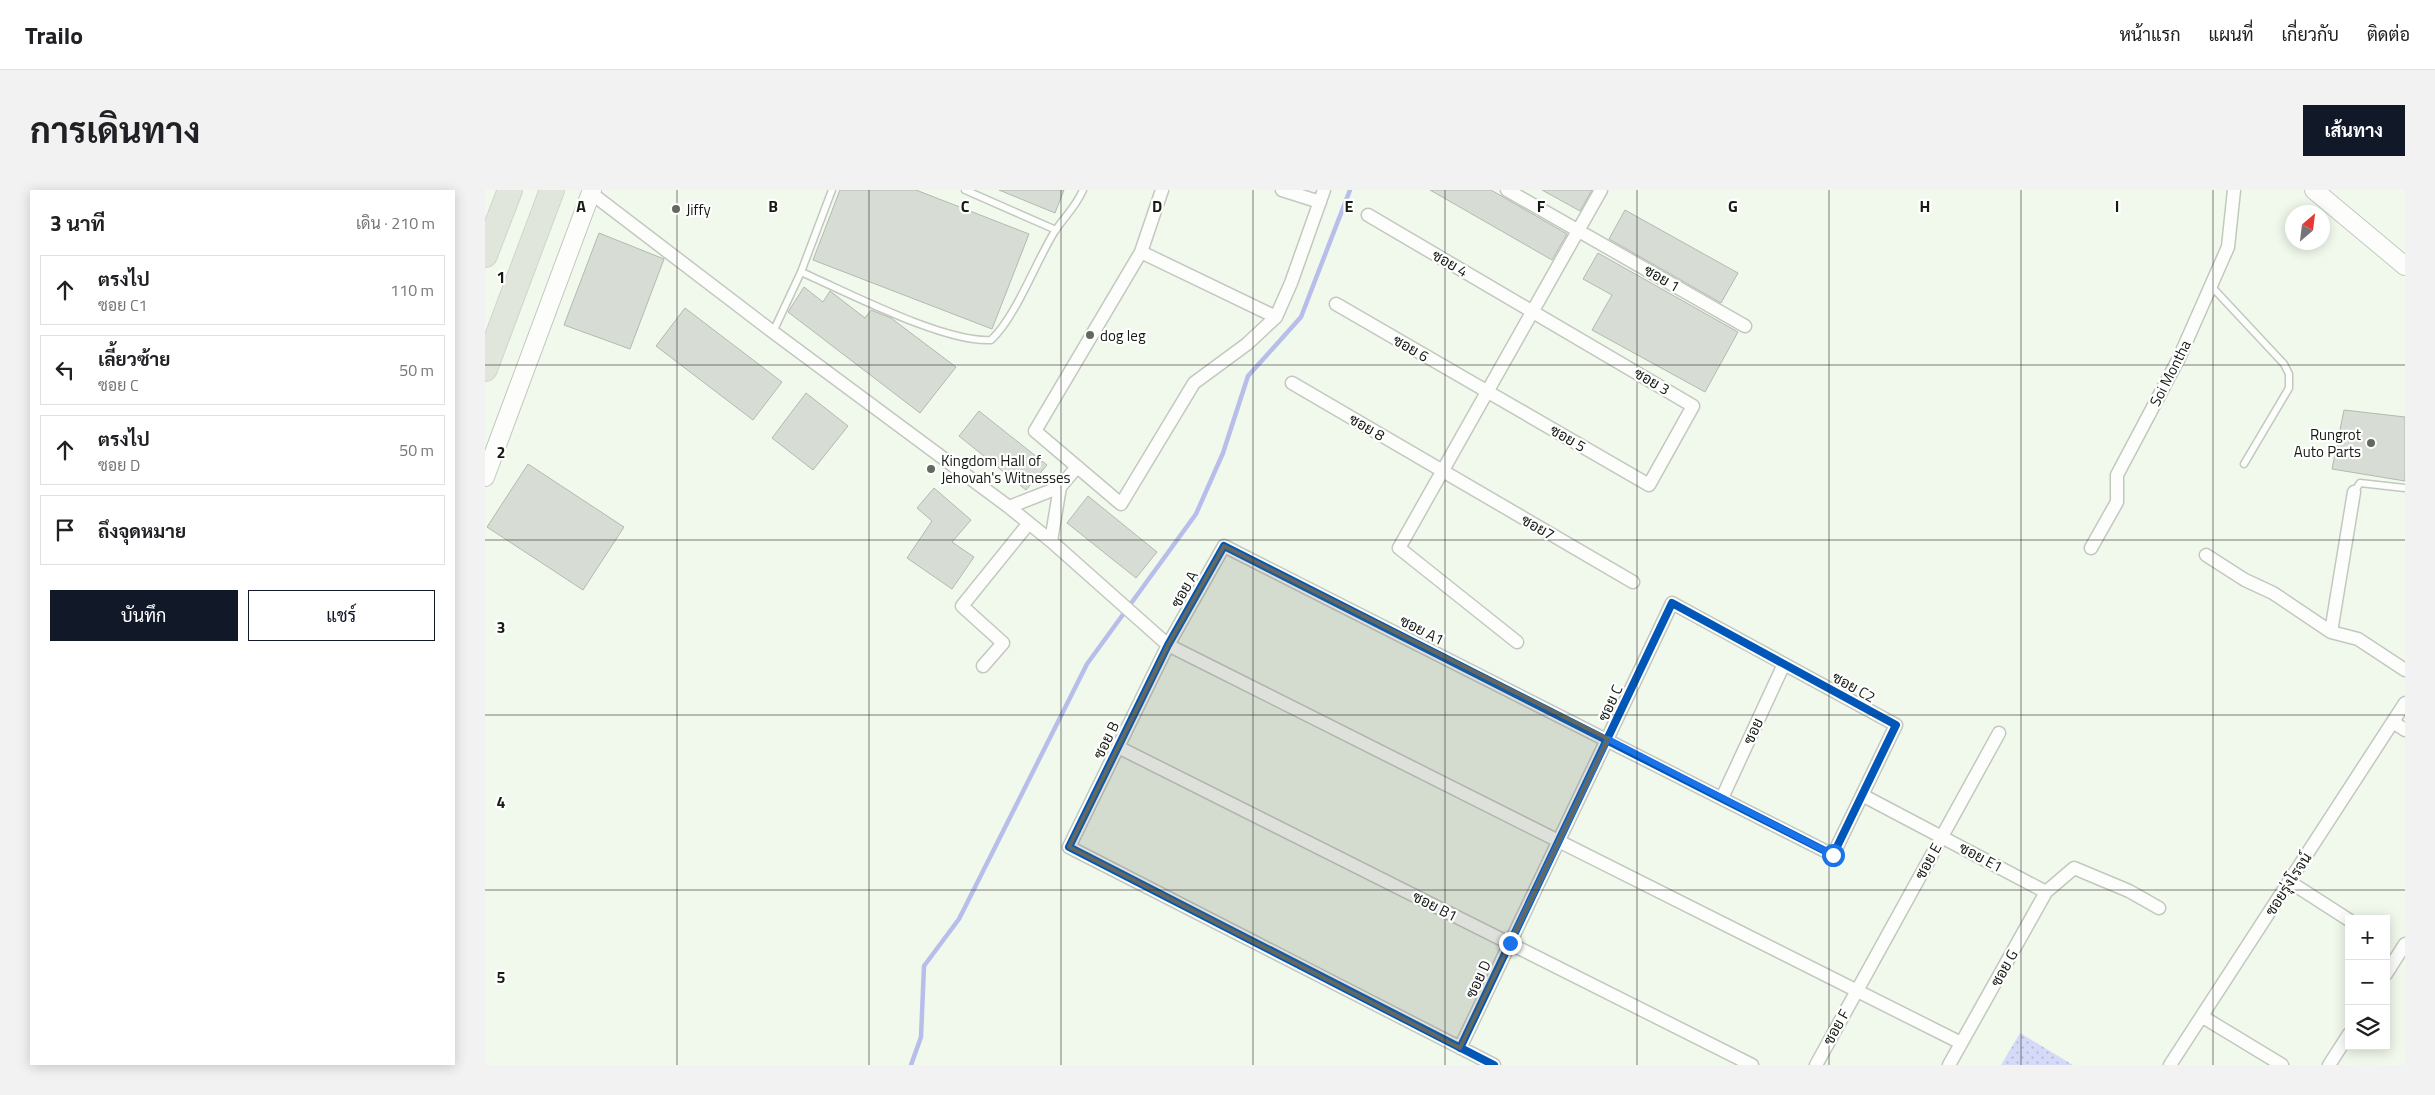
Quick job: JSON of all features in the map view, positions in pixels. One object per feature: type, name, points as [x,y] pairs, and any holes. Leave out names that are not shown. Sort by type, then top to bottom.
[{"type":"highway","points":[[485,255],[510,190]]},
{"type":"highway","points":[[485,369],[552,190]]},
{"type":"main road","points":[[2314,190],[2405,266]]},
{"type":"main road","points":[[485,477],[591,191]]},
{"type":"street","points":[[1162,190],[1141,252],[1035,431],[1121,504],[1194,383],[1247,344],[1276,317],[1291,284],[1322,196],[1282,190]]},
{"type":"street","name":"ซอย 1","points":[[1507,190],[1745,326]]},
{"type":"street","points":[[1517,642],[1399,548],[1601,190]]},
{"type":"street","name":"Soi Montha","points":[[2091,548],[2117,502],[2117,475],[2179,358],[2212,287],[2228,247],[2234,190]]},
{"type":"street","points":[[591,191],[773,332],[1009,506],[1168,645],[1961,1043]]},
{"type":"street","name":"ซอย 4","points":[[1368,215],[1532,311]]},
{"type":"street","points":[[1141,252],[1276,317]]},
{"type":"street","name":"ซอย 6","points":[[1336,304],[1487,391]]},
{"type":"street","name":"ซอย 3","points":[[1532,311],[1693,406],[1649,485]]},
{"type":"street","name":"ซอย 8","points":[[1292,384],[1442,471]]},
{"type":"street","name":"ซอย 5","points":[[1487,391],[1649,485]]},
{"type":"street","points":[[1051,541],[1060,488],[1077,467]]},
{"type":"street","name":"ซอย7","points":[[1442,471],[1633,582]]},
{"type":"street","points":[[1009,506],[1060,488]]},
{"type":"street","points":[[2331,632],[2354,492]]},
{"type":"street","points":[[983,666],[1003,643],[962,606],[1029,523]]},
{"type":"street","name":"ซอย A","points":[[1168,645],[1224,546]]},
{"type":"street","name":"ซอย A1","points":[[1224,546],[1608,739],[1833,855]]},
{"type":"street","points":[[2206,555],[2245,580],[2273,593],[2331,632],[2358,639],[2405,670]]},
{"type":"street","name":"ซอย C","points":[[1559,840],[1672,604]]},
{"type":"street","name":"ซอย C2","points":[[1672,604],[1896,725],[1833,855]]},
{"type":"street","name":"ซอย B","points":[[1168,645],[1069,847],[1460,1048]]},
{"type":"street","name":"ซอย","points":[[1722,798],[1784,664]]},
{"type":"street","name":"ซอยรุ่งโรจน์","points":[[2170,1065],[2405,704]]},
{"type":"street","points":[[2393,722],[2405,730]]},
{"type":"street","name":"ซอย E","points":[[1857,990],[1999,733]]},
{"type":"street","name":"ซอย B1","points":[[1118,747],[1752,1065]]},
{"type":"street","name":"ซอย E1","points":[[1862,795],[2047,892]]},
{"type":"street","name":"ซอย D","points":[[1460,1048],[1559,840]]},
{"type":"street","name":"ซอย G","points":[[1949,1065],[2047,892],[2074,868],[2129,891],[2159,908]]},
{"type":"street","points":[[2289,882],[2345,917]]},
{"type":"street","points":[[2390,968],[2405,944]]},
{"type":"street","name":"ซอย F","points":[[1816,1065],[1857,990]]},
{"type":"street","points":[[2203,1017],[2282,1065]]},
{"type":"street","points":[[2329,1065],[2345,1040]]},
{"type":"street","points":[[1460,1048],[1494,1065]]},
{"type":"lane","points":[[773,332],[801,272],[832,190]]},
{"type":"lane","points":[[965,190],[1056,230]]},
{"type":"lane","points":[[801,272],[914,321],[975,341],[991,340],[1009,315],[1056,230],[1069,215],[1083,190]]},
{"type":"lane","points":[[2212,287],[2283,364],[2289,374],[2289,388],[2244,464]]},
{"type":"lane","points":[[2354,492],[2360,483],[2405,488]]},
{"type":"highlighted area","points":[[1224,546],[1608,739],[1460,1048],[1069,847],[1168,645]]},
{"type":"shaded area","points":[[2020,1033],[2073,1065],[2001,1065]]},
{"type":"building","points":[[840,190],[916,190],[1029,234],[992,329],[813,260]]},
{"type":"building","points":[[999,190],[1064,190],[1055,213]]},
{"type":"building","points":[[1430,190],[1491,190],[1567,234],[1552,260]]},
{"type":"building","points":[[1542,190],[1592,190],[1580,211]]},
{"type":"building","points":[[1625,210],[1738,273],[1721,303],[1609,239]]},
{"type":"building","points":[[599,233],[664,259],[630,349],[564,325]]},
{"type":"building","points":[[1598,253],[1738,332],[1705,392],[1592,330],[1612,295],[1583,279]]},
{"type":"building","points":[[804,287],[823,302],[830,291],[865,318],[871,310],[891,318],[956,367],[920,413],[788,312]]},
{"type":"building","points":[[685,308],[782,382],[753,420],[656,346]]},
{"type":"building","points":[[806,393],[848,426],[813,470],[772,438]]},
{"type":"building","name":"Rungrot Auto Parts","points":[[2344,410],[2405,417],[2405,481],[2332,469]]},
{"type":"building","points":[[979,411],[1047,465],[1026,490],[959,436]]},
{"type":"building","points":[[528,464],[624,527],[583,590],[487,527]]},
{"type":"building","points":[[934,488],[971,520],[952,542],[974,557],[952,589],[907,558],[932,521],[917,508]]},
{"type":"building","points":[[1088,496],[1157,552],[1136,578],[1067,523]]},
{"type":"waterway","points":[[911,1065],[921,1037],[924,966],[959,919],[1087,664],[1196,514],[1223,453],[1248,376],[1301,317],[1350,190]]},
{"type":"cycle path","points":[[1460,1048],[1672,603],[1896,725],[1833,855],[1224,546],[1168,645],[1069,847],[1494,1065]]},
{"type":"place","name":"Jiffy","points":[[676,209]]},
{"type":"place","name":"dog leg","points":[[1090,335]]},
{"type":"place","name":"Rungrot Auto Parts","points":[[2371,443]]},
{"type":"place","name":"Kingdom Hall of Jehovah's Witnesses","points":[[931,469]]},
{"type":"route","points":[[1510,943],[1608,739],[1833,855]]}]
